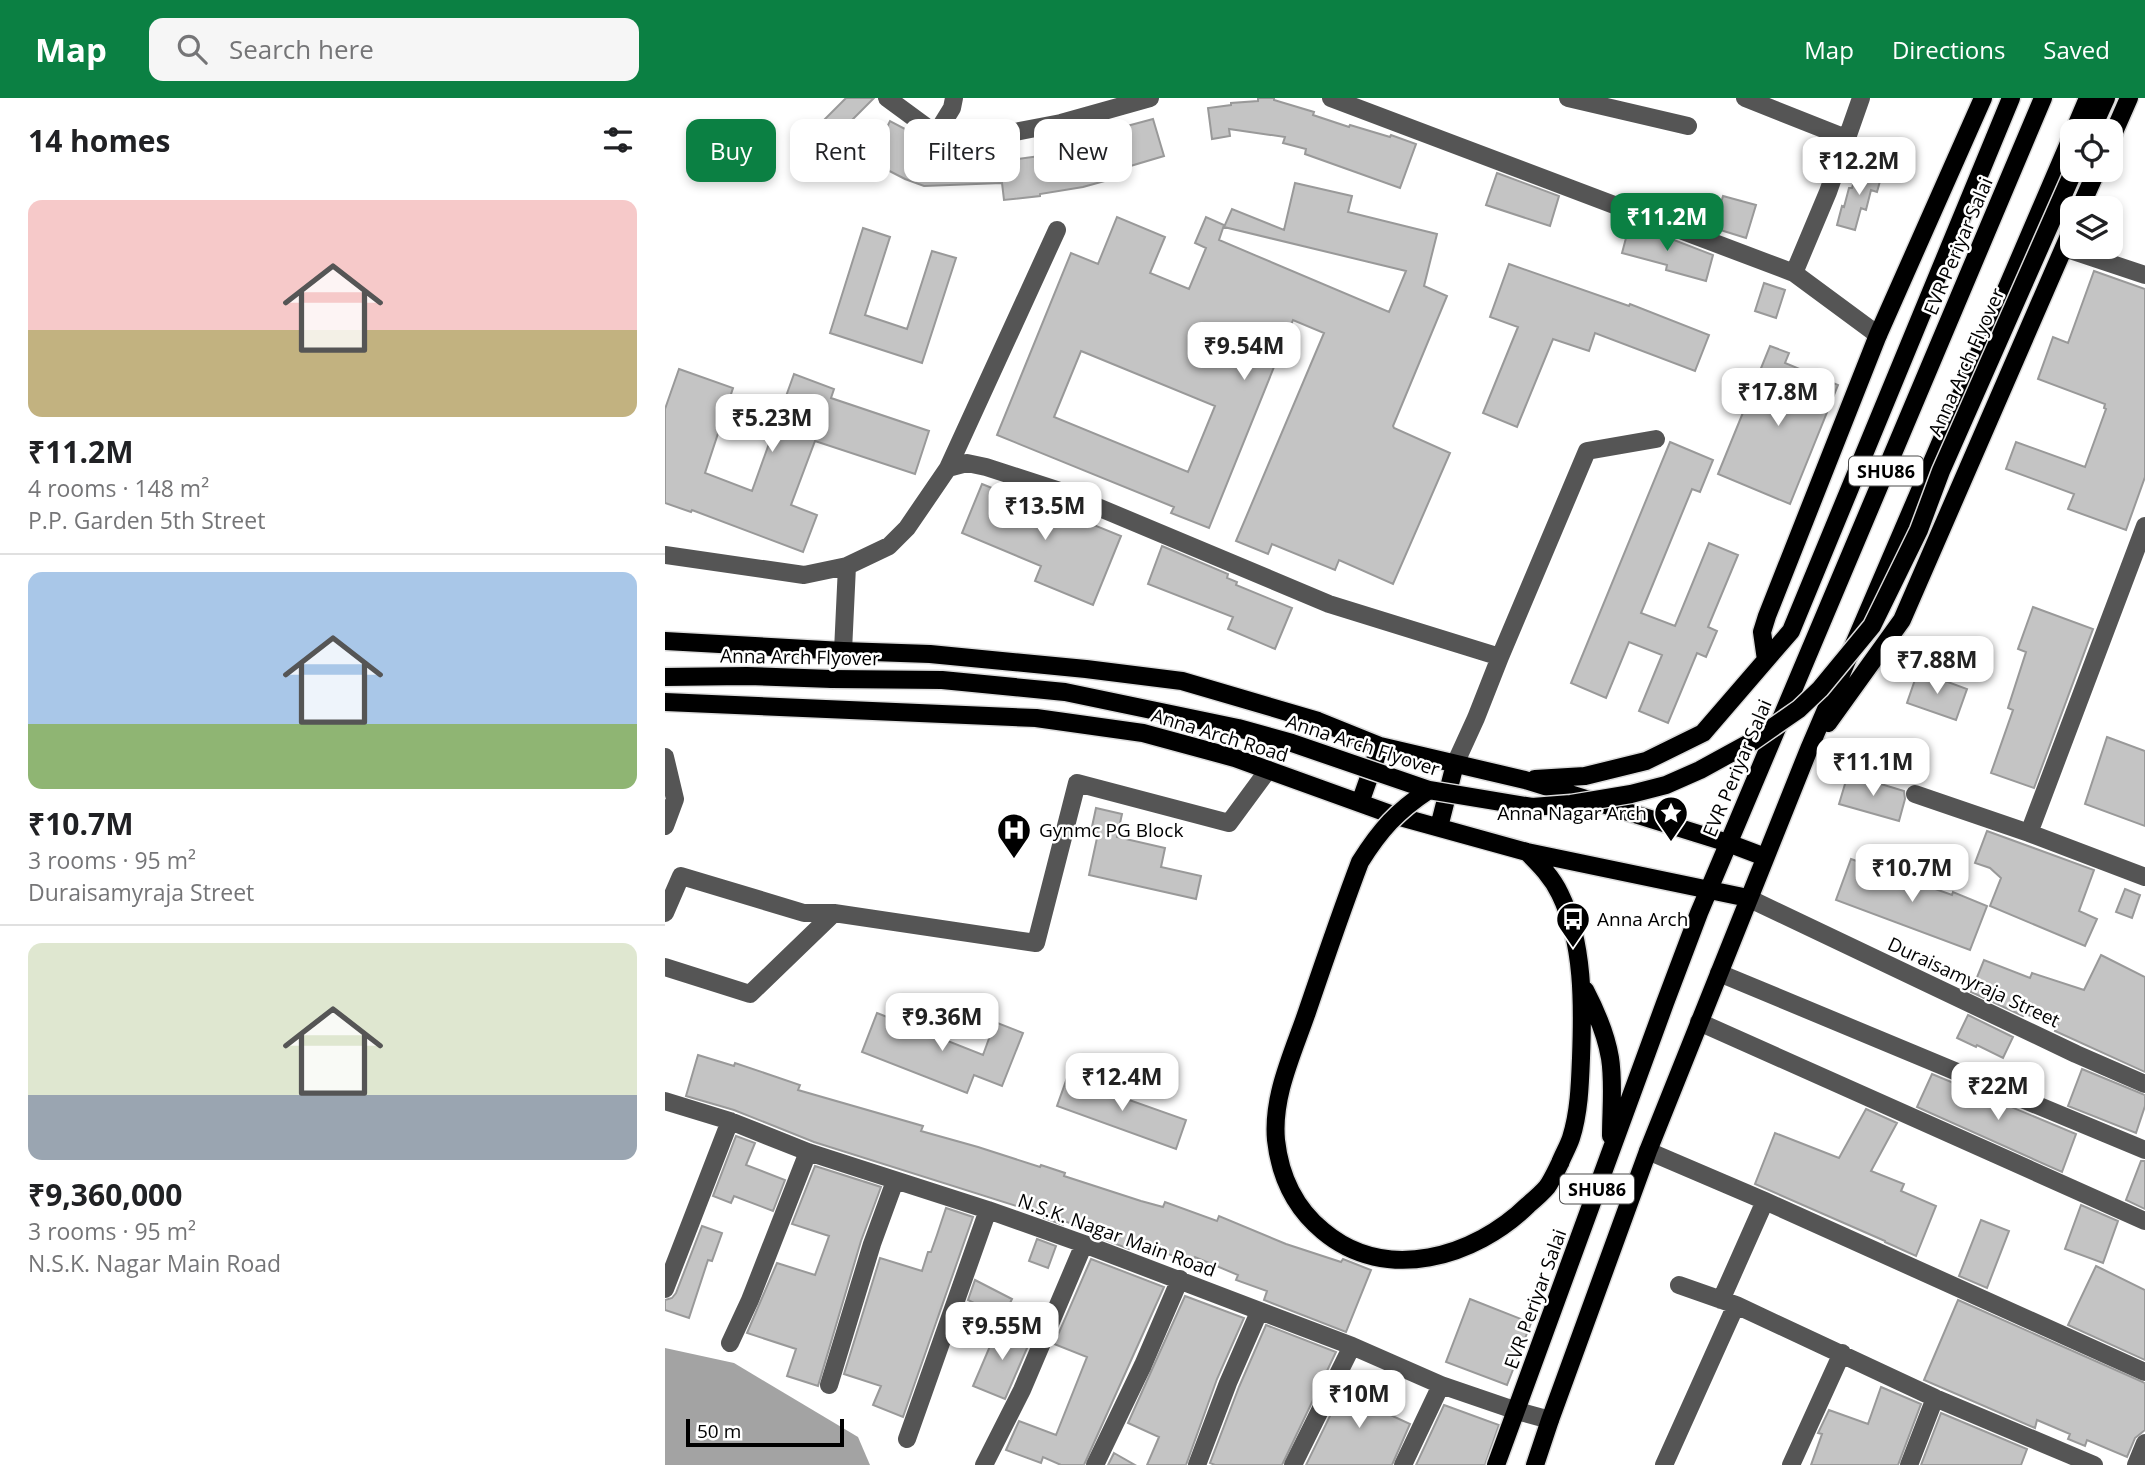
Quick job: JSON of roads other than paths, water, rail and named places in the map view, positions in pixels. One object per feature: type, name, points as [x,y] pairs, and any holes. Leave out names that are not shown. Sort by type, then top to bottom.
[{"type":"main road","points":[[1766,660],[1762,632],[1878,335],[1983,98]]},
{"type":"main road","points":[[1766,660],[1791,631],[2011,98]]},
{"type":"main road","name":"EVR Periyar Salai","points":[[1496,1465],[1709,890],[2043,98]]},
{"type":"main road","points":[[2079,119],[2088,98]]},
{"type":"main road","points":[[2096,119],[2106,98]]},
{"type":"main road","points":[[2120,119],[2129,98]]},
{"type":"main road","name":"SHU86","points":[[1535,1465],[1648,1151],[1748,898],[1809,749],[2060,164]]},
{"type":"main road","name":"Anna Arch Flyover","points":[[665,677],[942,680],[1065,692],[1238,728],[1293,743],[1429,790],[1532,807],[1571,804],[1666,785],[1753,741],[1799,709],[1820,689],[1872,626],[1919,530],[1941,471],[2069,182]]},
{"type":"main road","points":[[1809,749],[1902,620],[2060,257]]},
{"type":"main road","points":[[1791,631],[1801,673]]},
{"type":"main road","name":"Anna Arch Road","points":[[665,641],[930,654],[1086,668],[1182,681],[1318,721],[1380,746],[1525,780],[1765,857]]},
{"type":"main road","name":"Anna Arch Road","points":[[1525,780],[1585,776],[1646,761],[1703,733],[1766,660]]},
{"type":"main road","name":"Anna Arch Road","points":[[665,702],[1036,718],[1143,733],[1235,758],[1393,815],[1439,828],[1527,852],[1748,898]]},
{"type":"main road","points":[[1360,803],[1380,746]]},
{"type":"main road","points":[[1439,828],[1455,764]]},
{"type":"main road","points":[[1429,790],[1406,805],[1376,837],[1355,875],[1284,1077],[1275,1114],[1281,1167],[1293,1199],[1310,1220],[1331,1238],[1354,1251],[1377,1259],[1410,1261],[1444,1254],[1475,1243],[1510,1223],[1547,1187],[1560,1163],[1570,1139],[1576,1113],[1583,1020],[1582,983],[1568,915],[1560,895],[1548,874],[1527,852]]},
{"type":"main road","points":[[1582,983],[1598,1016],[1610,1056],[1610,1153]]},
{"type":"street","points":[[887,98],[915,119]]},
{"type":"street","points":[[945,119],[954,98]]},
{"type":"street","points":[[1020,131],[1061,123],[1150,98]]},
{"type":"street","points":[[1331,98],[1794,273],[1878,335]]},
{"type":"street","points":[[1569,98],[1688,126]]},
{"type":"street","points":[[1794,273],[1828,192],[1861,98]]},
{"type":"street","points":[[1750,99],[1846,138]]},
{"type":"street","points":[[665,555],[804,575],[847,566],[889,546],[907,528],[948,468],[1057,230]]},
{"type":"street","points":[[2097,259],[2145,275]]},
{"type":"street","points":[[1455,764],[1587,451],[1656,439]]},
{"type":"street","points":[[948,468],[967,463],[1057,490],[1329,604],[1500,657]]},
{"type":"street","points":[[2029,833],[2145,526]]},
{"type":"street","points":[[843,651],[847,566]]},
{"type":"street","points":[[665,757],[675,799],[665,826]]},
{"type":"street","points":[[665,913],[681,876],[804,913],[834,913],[1036,943],[1077,783],[1229,823],[1268,770]]},
{"type":"street","points":[[1916,794],[2145,877]]},
{"type":"street","name":"Duraisamyraja Street","points":[[1748,898],[2076,1054],[2145,1084]]},
{"type":"street","points":[[665,967],[750,994],[834,913]]},
{"type":"street","points":[[1719,973],[2145,1150]]},
{"type":"street","points":[[1699,1022],[2145,1221]]},
{"type":"street","name":"N.S.K. Nagar Main Road","points":[[665,1101],[1084,1244],[1352,1346],[1441,1385],[1550,1420]]},
{"type":"street","points":[[665,1289],[730,1121]]},
{"type":"street","points":[[1648,1151],[2145,1372]]},
{"type":"street","points":[[730,1343],[808,1152]]},
{"type":"street","points":[[829,1385],[895,1181]]},
{"type":"street","points":[[1664,1465],[1729,1303],[1765,1201]]},
{"type":"street","points":[[908,1439],[988,1210]]},
{"type":"street","points":[[984,1465],[1022,1390],[1084,1244]]},
{"type":"street","points":[[1095,1465],[1180,1279]]},
{"type":"street","points":[[1679,1285],[1729,1303],[1935,1398],[2094,1465]]},
{"type":"street","points":[[1197,1465],[1228,1382],[1259,1312]]},
{"type":"street","points":[[1293,1465],[1352,1346]]},
{"type":"street","points":[[1791,1465],[1842,1353]]},
{"type":"street","points":[[1403,1465],[1441,1385]]},
{"type":"street","points":[[1909,1465],[1935,1398]]},
{"type":"street","points":[[2136,1465],[2145,1443]]},
{"type":"place","name":"Anna Nagar Arch","points":[[1671,843]]},
{"type":"place","name":"Gynmc PG Block","points":[[1014,860]]},
{"type":"place","name":"Anna Arch","points":[[1573,949]]}]
